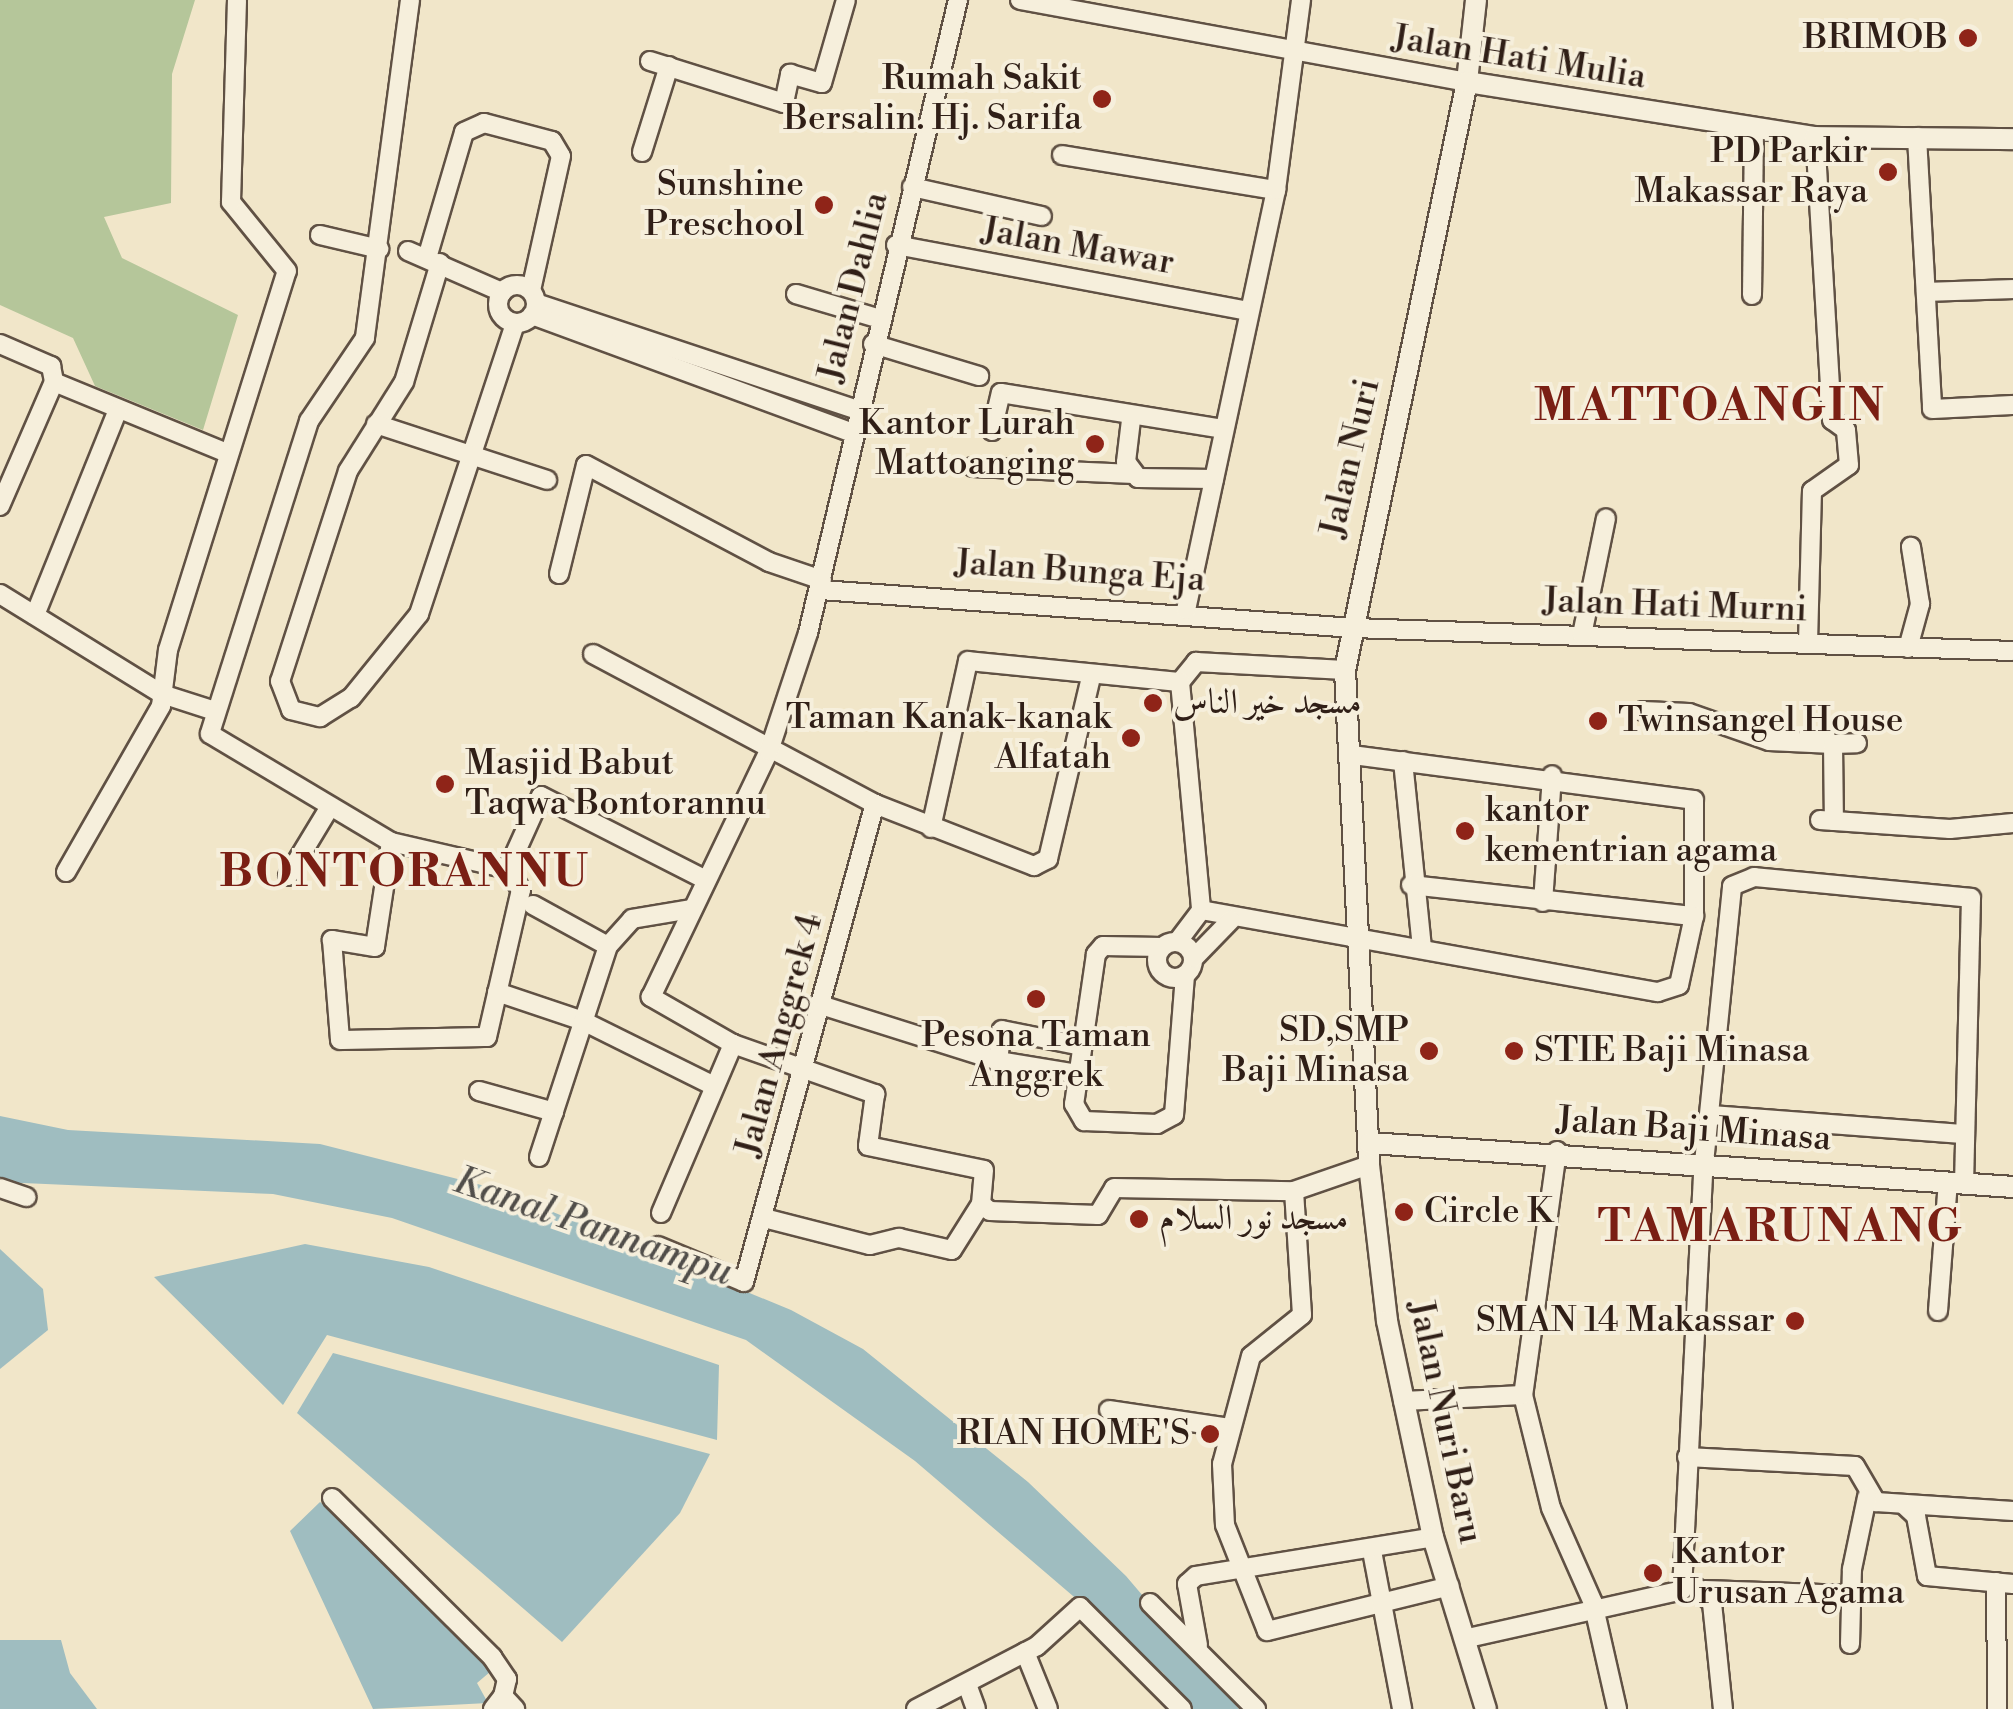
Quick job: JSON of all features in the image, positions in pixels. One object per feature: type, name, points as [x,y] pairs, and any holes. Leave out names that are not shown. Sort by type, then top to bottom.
[{"type":"street","points":[[66,872],[150,732],[227,453],[287,271],[230,202],[237,0]]},
{"type":"street","points":[[390,842],[374,947],[332,940],[340,1040],[488,1037],[521,890],[508,868],[390,842],[327,809],[209,730],[309,421],[365,338],[380,250],[410,0]]},
{"type":"street","points":[[650,60],[784,103],[790,74],[822,83],[846,0]]},
{"type":"street","name":"Jalan Dahlia","points":[[733,1044],[652,1003],[704,879],[769,751],[821,585],[850,432],[958,0]]},
{"type":"street","name":"Jalan Hati Mulia","points":[[1020,0],[1298,56],[1754,129],[1815,137],[2013,139]]},
{"type":"street","points":[[1186,610],[1276,190],[1298,56],[1301,0]]},
{"type":"street","name":"Jalan Nuri","points":[[1370,1142],[1345,627],[1467,82],[1476,0]]},
{"type":"street","points":[[642,152],[669,66]]},
{"type":"street","points":[[484,124],[552,141],[562,156],[528,308],[402,642],[351,698],[307,718],[282,702],[280,681],[348,471],[412,362],[433,260],[464,132],[484,124]]},
{"type":"street","points":[[1752,296],[1754,129]]},
{"type":"street","points":[[1808,643],[1812,491],[1848,465],[1846,430],[1832,420],[1815,137]]},
{"type":"street","points":[[1918,137],[1932,409],[2013,405]]},
{"type":"street","points":[[1062,155],[1276,190]]},
{"type":"street","points":[[912,187],[1042,216]]},
{"type":"street","points":[[320,235],[380,250]]},
{"type":"street","name":"Jalan Mawar","points":[[896,246],[1249,311]]},
{"type":"street","points":[[408,251],[681,374],[850,432]]},
{"type":"street","points":[[1926,292],[2013,289]]},
{"type":"street","points":[[502,292],[500,311],[528,308],[690,354],[858,410]]},
{"type":"street","points":[[796,294],[877,318]]},
{"type":"street","points":[[0,344],[51,366],[54,382],[0,506]]},
{"type":"street","points":[[872,344],[979,376]]},
{"type":"street","points":[[681,374],[690,354]]},
{"type":"street","points":[[54,382],[227,453]]},
{"type":"street","points":[[782,408],[790,387]]},
{"type":"street","points":[[992,431],[1001,393],[1131,420],[1224,429]]},
{"type":"street","points":[[35,615],[118,410]]},
{"type":"street","points":[[1131,420],[1126,462],[1134,474]]},
{"type":"street","points":[[376,424],[474,449],[547,480]]},
{"type":"street","name":"Jalan Bunga Eja","points":[[559,574],[586,466],[768,562],[821,585],[1186,610],[1345,627]]},
{"type":"street","points":[[973,466],[1214,479]]},
{"type":"street","points":[[1582,636],[1606,518]]},
{"type":"street","points":[[1908,648],[1920,604],[1911,547]]},
{"type":"street","points":[[3,601],[35,615],[162,694],[215,711]]},
{"type":"street","name":"Jalan Hati Murni","points":[[1345,627],[2013,652]]},
{"type":"street","points":[[593,654],[769,751],[876,804],[931,828],[1042,866],[1090,678]]},
{"type":"street","points":[[931,828],[968,661],[1090,678],[1180,682]]},
{"type":"street","points":[[1201,910],[1180,682],[1196,662],[1345,670]]},
{"type":"street","points":[[1643,711],[1689,713],[1769,741],[1857,744]]},
{"type":"street","points":[[1834,744],[1827,821],[2013,823]]},
{"type":"street","points":[[1201,910],[1231,920],[1362,936],[1658,992],[1685,974],[1694,916],[1694,800],[1552,775],[1351,755]]},
{"type":"street","points":[[1403,761],[1411,885],[1422,947]]},
{"type":"street","points":[[1543,902],[1552,775]]},
{"type":"street","points":[[508,868],[535,798],[567,810],[704,879]]},
{"type":"street","name":"Jalan Anggrek 4","points":[[658,1246],[744,1282],[824,1006],[876,804]]},
{"type":"street","points":[[288,876],[327,809]]},
{"type":"street","points":[[1682,1590],[1704,1163],[1725,908],[1732,886],[1754,877],[1971,898],[1964,1134],[1938,1310]]},
{"type":"street","points":[[1411,885],[1694,916]]},
{"type":"street","points":[[533,906],[608,946]]},
{"type":"street","points":[[539,1157],[608,946],[623,925],[692,909]]},
{"type":"street","points":[[1160,948],[1201,910]]},
{"type":"street","points":[[1177,977],[1231,920]]},
{"type":"street","points":[[1160,948],[1183,996],[1174,1115],[1157,1124],[1079,1118],[1077,1074],[1098,950],[1160,948],[1194,958]]},
{"type":"street","points":[[497,992],[583,1021],[714,1086]]},
{"type":"street","points":[[824,1006],[998,1061],[1077,1074]]},
{"type":"street","points":[[998,1061],[1002,1030],[1081,1046]]},
{"type":"street","points":[[661,1213],[733,1044],[875,1094],[866,1141],[874,1150],[984,1170],[981,1204],[952,1250],[899,1238],[870,1245],[764,1218]]},
{"type":"street","points":[[479,1091],[554,1112]]},
{"type":"street","points":[[1710,1116],[1964,1134]]},
{"type":"street","name":"Jalan Baji Minasa","points":[[1370,1142],[1557,1151],[2013,1187]]},
{"type":"street","name":"Jalan Nuri Baru","points":[[1370,1142],[1369,1165],[1404,1402],[1433,1538],[1468,1638],[1486,1709]]},
{"type":"street","points":[[1557,1151],[1523,1395],[1551,1508],[1593,1604],[1617,1709]]},
{"type":"street","points":[[981,1204],[1000,1214],[1092,1216],[1114,1188],[1294,1190],[1369,1165]]},
{"type":"street","points":[[0,1188],[26,1196]]},
{"type":"street","points":[[1294,1190],[1302,1315],[1293,1330],[1256,1348],[1222,1464],[1225,1525],[1267,1631],[1381,1609],[1450,1586]]},
{"type":"street","points":[[1404,1402],[1523,1395]]},
{"type":"street","points":[[1109,1410],[1231,1428]]},
{"type":"street","points":[[1687,1457],[1855,1466],[1867,1497],[1852,1595],[1850,1644]]},
{"type":"street","points":[[1867,1497],[1902,1504],[2013,1511]]},
{"type":"street","points":[[332,1498],[492,1657],[507,1679],[504,1705]]},
{"type":"street","points":[[1902,1504],[1916,1516],[1928,1576],[2004,1583],[1997,1709]]},
{"type":"street","points":[[1198,1645],[1188,1582],[1433,1538]]},
{"type":"street","points":[[1372,1551],[1402,1709]]},
{"type":"street","points":[[1468,1638],[1593,1604],[1682,1590],[1852,1595]]},
{"type":"street","points":[[1705,1590],[1723,1709]]},
{"type":"street","points":[[1150,1603],[1198,1645],[1256,1709]]},
{"type":"street","points":[[916,1709],[968,1686],[1025,1652],[1080,1606],[1182,1709]]},
{"type":"street","points":[[1025,1652],[1048,1709]]},
{"type":"street","points":[[968,1686],[976,1709]]},
{"type":"green space","points":[[0,0],[195,0],[172,74],[171,203],[104,217],[122,258],[238,315],[203,430],[95,386],[73,338],[0,305]]},
{"type":"water","points":[[0,1116],[68,1130],[320,1144],[497,1189],[791,1310],[863,1349],[1028,1482],[1126,1576],[1239,1709],[1191,1709],[1163,1673],[915,1461],[746,1340],[392,1218],[273,1194],[0,1182]]},
{"type":"water","points":[[305,1244],[429,1267],[719,1365],[717,1440],[327,1335],[283,1405],[154,1277]]},
{"type":"water","points":[[0,1249],[43,1289],[48,1330],[0,1369]]},
{"type":"water","points":[[333,1353],[710,1454],[680,1513],[562,1642],[297,1413]]},
{"type":"water","points":[[320,1502],[392,1558],[497,1666],[477,1683],[488,1703],[373,1709],[290,1531]]},
{"type":"water","points":[[0,1640],[61,1640],[70,1673],[97,1709],[0,1709]]},
{"type":"place","name":"BRIMOB","points":[[1968,38]]},
{"type":"place","name":"Rumah Sakit Bersalin. Hj. Sarifa","points":[[1102,99]]},
{"type":"place","name":"PD Parkir Makassar Raya","points":[[1888,172]]},
{"type":"place","name":"Sunshine Preschool","points":[[824,205]]},
{"type":"place","name":"Kantor Lurah Mattoanging","points":[[1095,444]]},
{"type":"place","name":"مسجد خير الناس","points":[[1153,703]]},
{"type":"place","name":"Twinsangel House","points":[[1598,721]]},
{"type":"place","name":"Taman Kanak-kanak Alfatah","points":[[1131,738]]},
{"type":"place","name":"Masjid Babut Taqwa Bontorannu","points":[[445,784]]},
{"type":"place","name":"kantor kementrian agama","points":[[1465,831]]},
{"type":"place","name":"Pesona Taman Anggrek","points":[[1036,999]]},
{"type":"place","name":"SD,SMP Baji Minasa","points":[[1429,1051]]},
{"type":"place","name":"STIE Baji Minasa","points":[[1514,1051]]},
{"type":"place","name":"Circle K","points":[[1404,1212]]},
{"type":"place","name":"مسجد نور السلام","points":[[1139,1219]]},
{"type":"place","name":"SMAN 14 Makassar","points":[[1795,1321]]},
{"type":"place","name":"RIAN HOME'S","points":[[1210,1434]]},
{"type":"place","name":"Kantor Urusan Agama","points":[[1653,1573]]},
{"type":"district","name":"MATTOANGIN","points":[[1710,407]]},
{"type":"district","name":"BONTORANNU","points":[[405,873]]},
{"type":"district","name":"TAMARUNANG","points":[[1781,1228]]},
{"type":"water label","name":"Kanal Pannampu","points":[[593,1227]]}]
